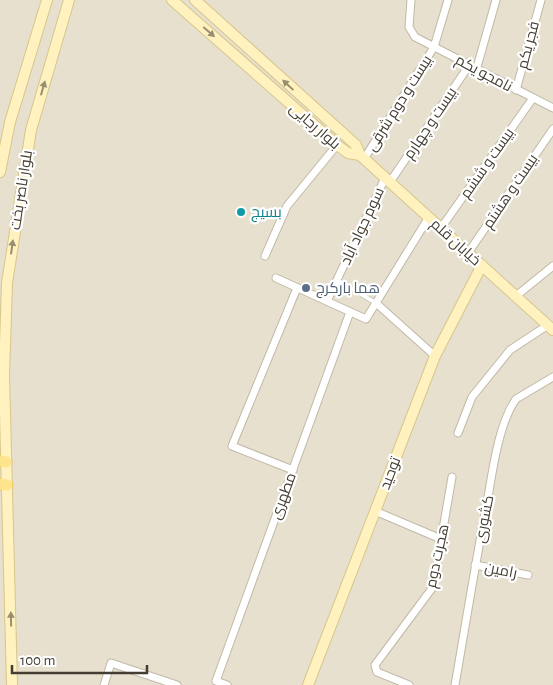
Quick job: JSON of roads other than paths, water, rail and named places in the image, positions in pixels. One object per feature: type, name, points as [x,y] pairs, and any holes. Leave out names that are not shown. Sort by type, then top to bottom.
[{"type":"main road","name":"بلوار ناصر بخت","points":[[0,172],[10,122],[47,0]]},
{"type":"main road","name":"بلوار ناصر بخت","points":[[12,685],[3,485],[7,283],[31,130],[69,0]]},
{"type":"main road","name":"بلوار رجایی","points":[[172,0],[337,145],[348,153],[362,157]]},
{"type":"main road","name":"بلوار رجایی","points":[[196,0],[356,145],[362,157]]},
{"type":"main road","name":"خیابان قلم","points":[[362,157],[550,327]]},
{"type":"main road","name":"توحید","points":[[308,685],[435,356],[482,265]]},
{"type":"street","name":"نامجو یکم","points":[[411,0],[409,27],[415,37],[474,65],[516,90],[553,108]]},
{"type":"street","name":"بیست و دوم شرقی","points":[[362,157],[434,47],[448,0]]},
{"type":"street","name":"بیست و چهارم","points":[[388,180],[474,65],[496,0]]},
{"type":"street","name":"فجر یکم","points":[[516,90],[541,0]]},
{"type":"street","name":"بیست و ششم","points":[[441,228],[533,98]]},
{"type":"street","name":"بیست و هشتم","points":[[468,252],[553,128]]},
{"type":"street","points":[[265,256],[287,206],[337,145]]},
{"type":"street","name":"سوم جواد آباد","points":[[327,301],[388,180]]},
{"type":"street","points":[[276,278],[366,319],[429,217]]},
{"type":"street","points":[[516,296],[553,266]]},
{"type":"street","points":[[293,470],[232,446],[297,288]]},
{"type":"street","points":[[376,303],[435,356]]},
{"type":"street","name":"مطهری","points":[[227,685],[216,681],[350,312]]},
{"type":"street","points":[[458,433],[472,397],[510,350],[550,327]]},
{"type":"street","name":"کشوری","points":[[455,685],[496,453],[512,405],[523,394],[553,377]]},
{"type":"street","name":"هجرت دوم","points":[[409,685],[377,672],[375,665],[433,587],[452,477]]},
{"type":"street","points":[[375,511],[441,539]]},
{"type":"street","name":"رامین","points":[[475,565],[528,575]]},
{"type":"street","points":[[104,685],[111,663],[173,684]]},
{"type":"lane","points":[[337,280],[376,303]]},
{"type":"place","name":"بسیج","points":[[241,212]]},
{"type":"place","name":"هما بارکرج","points":[[306,288]]}]
